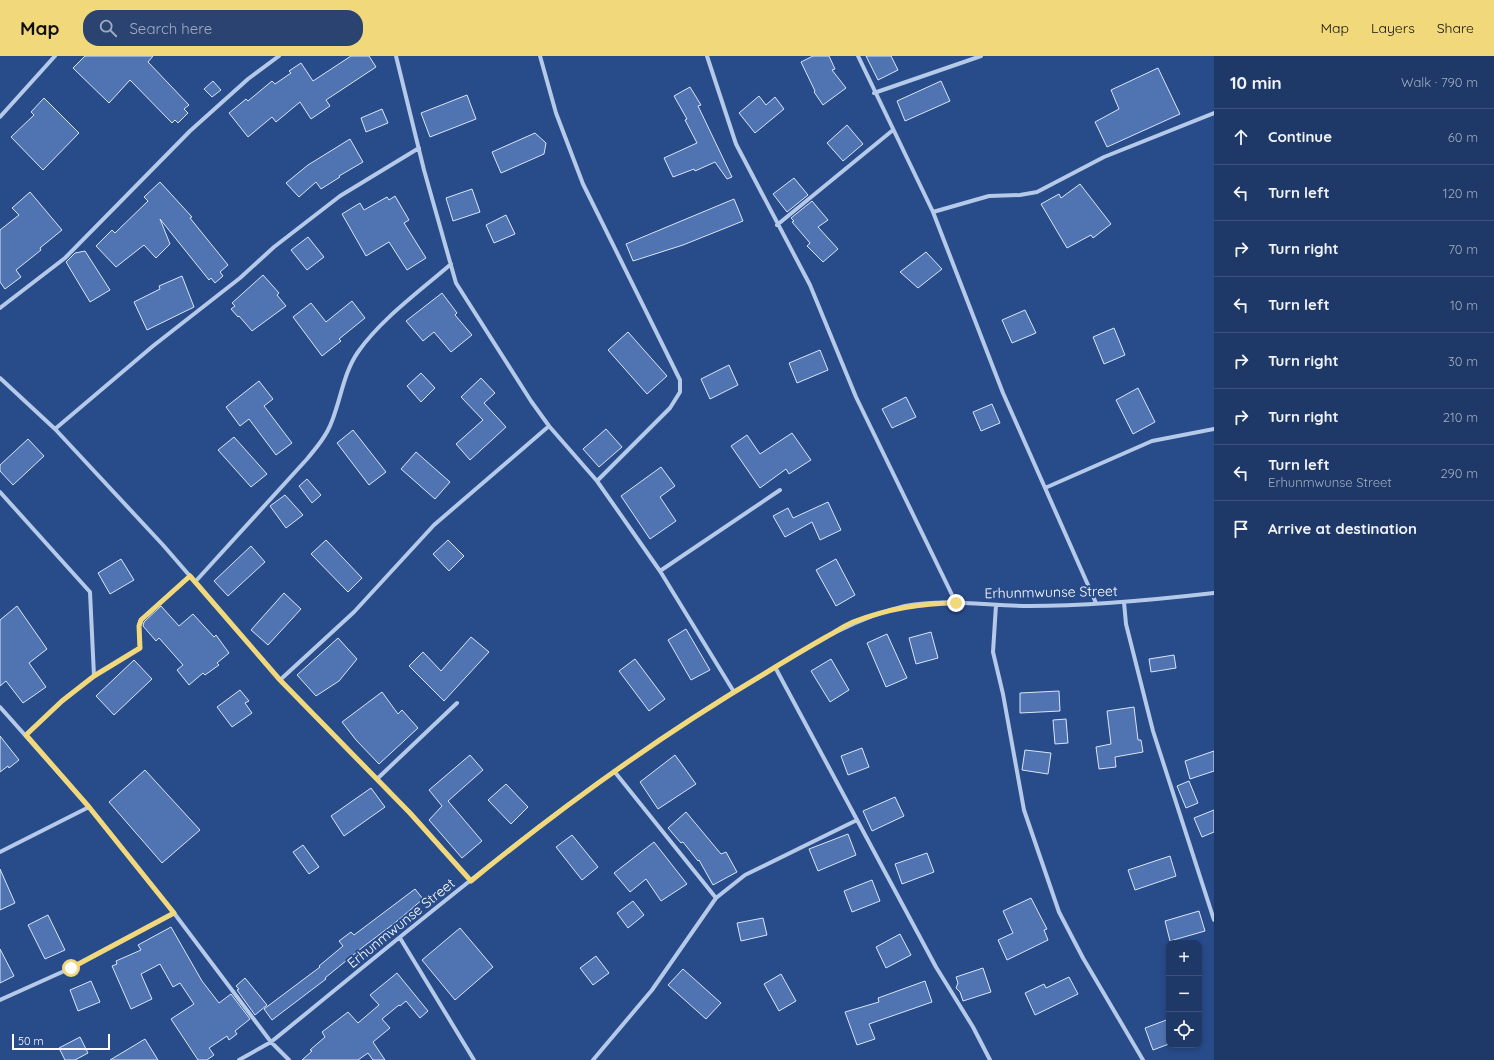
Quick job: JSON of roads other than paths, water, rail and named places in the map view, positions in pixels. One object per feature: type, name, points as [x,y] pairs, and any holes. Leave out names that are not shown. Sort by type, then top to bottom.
[{"type":"street","points":[[0,117],[55,56]]},
{"type":"street","points":[[0,308],[65,258],[190,131],[248,79],[279,56]]},
{"type":"street","points":[[396,56],[419,148],[456,283],[531,401],[549,426],[596,481],[660,571],[734,692]]},
{"type":"street","points":[[540,56],[556,113],[583,184],[680,380],[680,392],[670,408],[596,481]]},
{"type":"street","points":[[707,56],[736,144],[777,225],[810,285],[856,397],[956,603]]},
{"type":"street","points":[[858,56],[874,93],[933,212],[1003,393],[1096,603]]},
{"type":"street","points":[[874,93],[981,56]]},
{"type":"street","points":[[933,212],[948,206],[989,196],[1020,195],[1037,192],[1104,157],[1214,113]]},
{"type":"street","points":[[777,225],[893,130]]},
{"type":"street","points":[[54,429],[154,346],[240,278],[274,247],[340,196],[419,148]]},
{"type":"street","points":[[195,582],[307,459],[324,437],[332,422],[349,368],[358,352],[380,326],[451,264]]},
{"type":"street","points":[[0,378],[54,429],[190,576],[280,680],[378,779],[471,881]]},
{"type":"street","points":[[280,680],[354,612],[434,526],[549,426]]},
{"type":"street","points":[[1045,488],[1152,441],[1214,429]]},
{"type":"street","points":[[660,571],[780,490]]},
{"type":"street","points":[[0,492],[90,592],[94,676]]},
{"type":"street","points":[[26,735],[62,701],[94,676],[140,648],[139,626],[141,620],[190,576]]},
{"type":"street","name":"Erhunmwunse Street","points":[[239,1060],[271,1042],[510,849],[640,752],[775,667],[852,623],[904,607],[927,603],[1030,606],[1124,602],[1214,593]]},
{"type":"street","points":[[1124,602],[1126,624],[1153,731],[1214,920]]},
{"type":"street","points":[[996,605],[993,652],[1003,694],[1027,817],[1059,912],[1083,958],[1144,1060]]},
{"type":"street","points":[[775,667],[936,967],[973,1027],[990,1060]]},
{"type":"street","points":[[378,779],[456,703]]},
{"type":"street","points":[[0,707],[89,807],[174,913],[271,1042],[289,1060]]},
{"type":"street","points":[[614,771],[716,898]]},
{"type":"street","points":[[0,852],[89,807]]},
{"type":"street","points":[[593,1060],[652,990],[716,898],[745,875],[857,820]]},
{"type":"street","points":[[0,1000],[71,968],[174,913]]},
{"type":"street","points":[[400,938],[474,1060]]}]
